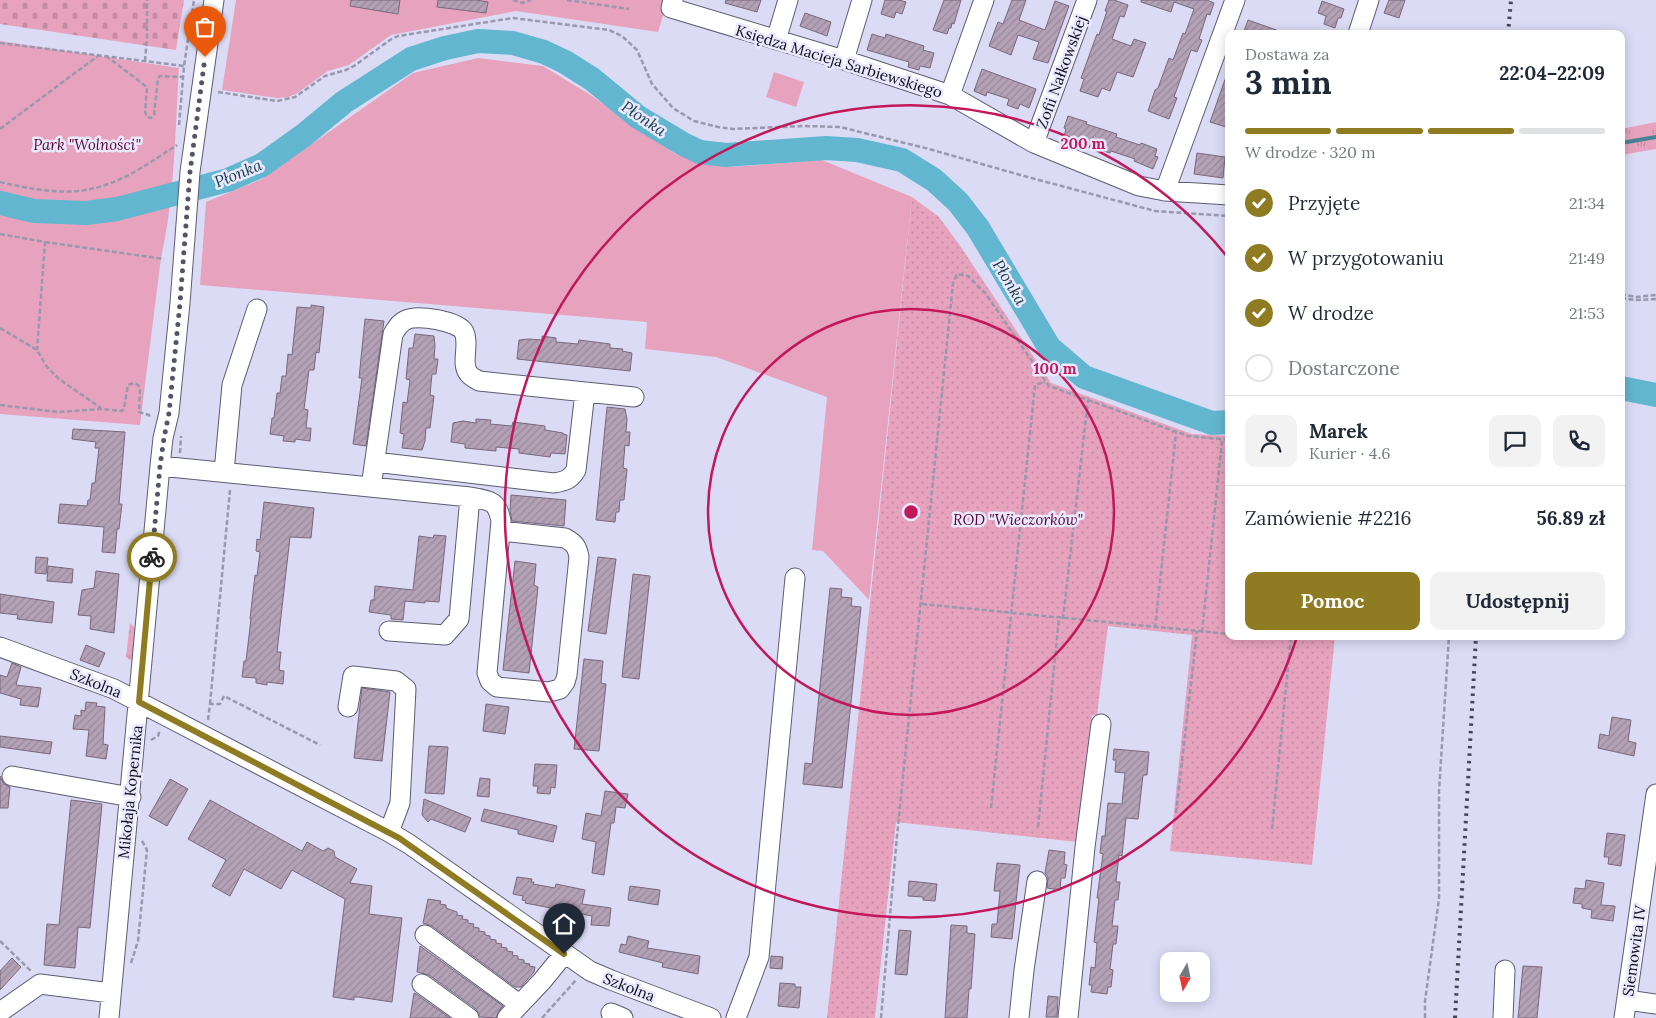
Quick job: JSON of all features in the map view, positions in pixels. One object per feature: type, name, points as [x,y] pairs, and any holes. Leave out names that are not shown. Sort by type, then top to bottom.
[{"type":"street","name":"Mikołaja Kopernika","points":[[109,1018],[139,702],[170,467],[164,438],[169,413],[180,303],[190,172],[214,0]]},
{"type":"street","points":[[776,40],[788,0]]},
{"type":"street","points":[[844,60],[862,0]]},
{"type":"street","points":[[950,95],[984,0]]},
{"type":"street","name":"Zofii Nałkowskiej","points":[[1034,143],[1087,0]]},
{"type":"street","points":[[1165,190],[1235,0]]},
{"type":"street","points":[[1359,30],[1369,0]]},
{"type":"street","name":"Księdza Macieja Sarbiewskiego","points":[[672,4],[776,40],[950,95],[1034,143],[1139,186],[1165,190],[1225,194]]},
{"type":"street","points":[[224,472],[232,385],[257,309]]},
{"type":"street","points":[[371,487],[393,334],[399,324],[408,319],[418,318],[442,321],[459,326],[464,332],[466,340],[466,367],[469,374],[479,381],[634,397]]},
{"type":"street","points":[[375,462],[554,483],[566,481],[572,477],[576,470],[585,392]]},
{"type":"street","points":[[170,467],[470,497],[495,504],[500,512],[501,531],[487,672],[490,680],[497,687],[549,692],[560,689],[567,675],[579,557],[578,548],[573,542],[565,538],[501,531]]},
{"type":"street","points":[[389,631],[445,635],[459,619],[470,497]]},
{"type":"street","points":[[736,1018],[759,957],[795,578]]},
{"type":"street","name":"Szkolna","points":[[0,647],[114,689],[163,714],[389,832],[590,971],[711,1018]]},
{"type":"street","points":[[348,707],[353,676],[396,680],[406,689],[400,803],[389,832]]},
{"type":"street","points":[[1068,1018],[1085,847],[1100,724]]},
{"type":"street","points":[[12,776],[131,797]]},
{"type":"street","name":"Siemowita IV","points":[[1626,1009],[1652,857],[1656,794]]},
{"type":"street","points":[[1019,1018],[1037,881]]},
{"type":"street","points":[[425,935],[513,1011],[542,981],[564,954]]},
{"type":"street","points":[[1503,1018],[1505,970]]},
{"type":"street","points":[[0,1012],[40,984],[111,993]]},
{"type":"street","points":[[422,984],[469,1018]]},
{"type":"street","points":[[1626,1009],[1656,1004]]},
{"type":"path","points":[[145,61],[147,0]]},
{"type":"path","points":[[179,126],[184,66],[194,0]]},
{"type":"path","points":[[513,0],[522,4],[531,0]]},
{"type":"path","points":[[567,0],[629,9]]},
{"type":"path","points":[[598,4],[599,0]]},
{"type":"path","points":[[217,92],[278,101],[295,98],[325,76],[354,66],[398,36],[513,18],[572,24],[609,30],[622,36],[637,50],[652,84],[673,108],[694,121],[734,129],[804,126],[840,127],[929,148],[1033,179],[1155,211],[1225,216]]},
{"type":"path","points":[[0,43],[184,66]]},
{"type":"path","points":[[0,129],[99,55]]},
{"type":"path","points":[[106,56],[147,87],[145,112],[147,117],[151,118],[154,115],[158,78],[164,75],[186,77],[188,74]]},
{"type":"path","points":[[0,182],[21,187],[77,192],[97,188],[127,175],[177,145],[177,151]]},
{"type":"path","points":[[0,234],[164,259]]},
{"type":"path","points":[[37,350],[45,242]]},
{"type":"path","points":[[881,1018],[953,283],[957,274],[968,276],[986,294],[1049,386],[1188,436],[1225,441]]},
{"type":"path","points":[[1625,295],[1636,297],[1656,295]]},
{"type":"path","points":[[1625,299],[1656,299]]},
{"type":"path","points":[[0,328],[37,350],[47,366],[59,379],[102,409]]},
{"type":"path","points":[[991,808],[1035,385],[1045,382]]},
{"type":"path","points":[[0,405],[58,412],[102,409],[122,411],[128,386],[134,383],[140,388],[139,412],[149,415]]},
{"type":"path","points":[[1063,619],[1088,400]]},
{"type":"path","points":[[170,467],[182,431]]},
{"type":"path","points":[[1155,628],[1176,432]]},
{"type":"path","points":[[1202,632],[1222,441]]},
{"type":"path","points":[[207,725],[230,490]]},
{"type":"path","points":[[922,604],[1225,634]]},
{"type":"path","points":[[1038,826],[1059,618]]},
{"type":"path","points":[[1176,813],[1197,631]]},
{"type":"path","points":[[1272,828],[1290,640]]},
{"type":"path","points":[[1425,1018],[1425,1001],[1439,898],[1439,791],[1449,640]]},
{"type":"path","points":[[210,704],[220,704],[224,696],[320,745]]},
{"type":"path","points":[[150,742],[158,736],[163,714]]},
{"type":"path","points":[[130,967],[138,941],[147,850],[139,833]]},
{"type":"path","points":[[0,941],[29,968],[40,984]]},
{"type":"path","points":[[542,1018],[580,976]]},
{"type":"green space","points":[[0,0],[184,0],[176,50],[0,24]]},
{"type":"green space","points":[[236,0],[668,0],[658,32],[516,11],[391,35],[349,65],[328,71],[296,94],[277,98],[222,90]]},
{"type":"green space","name":"Park \"Wolności\"","points":[[0,41],[179,68],[172,187],[140,425],[0,414]]},
{"type":"green space","points":[[478,58],[543,66],[589,94],[675,154],[731,167],[822,160],[912,197],[869,600],[823,551],[812,550],[827,397],[716,357],[645,349],[647,322],[200,285],[206,202],[262,179],[413,73]]},
{"type":"green space","points":[[774,72],[804,82],[796,107],[766,97]]},
{"type":"green space","points":[[1656,122],[1656,149],[1625,154],[1625,128]]},
{"type":"green space","name":"ROD \"Wieczorków\"","points":[[912,197],[939,217],[1051,383],[1192,434],[1225,436],[1225,640],[1335,640],[1312,865],[1170,851],[1192,635],[1108,626],[1097,715],[1092,715],[1078,842],[896,822],[875,1018],[827,1018]]},
{"type":"green space","points":[[130,623],[135,628],[132,661],[126,657]]},
{"type":"building","points":[[351,0],[400,0],[398,14],[350,6]]},
{"type":"building","points":[[438,0],[476,0],[488,2],[486,13],[437,7]]},
{"type":"building","points":[[726,0],[761,0],[757,12],[725,3]]},
{"type":"building","points":[[885,0],[906,2],[902,14],[896,12],[894,18],[881,14]]},
{"type":"building","points":[[944,0],[961,0],[954,24],[952,23],[947,34],[933,30]]},
{"type":"building","points":[[1012,0],[1026,0],[1019,20],[1045,30],[1055,1],[1069,6],[1048,63],[1033,59],[1039,42],[1018,35],[1011,55],[989,46],[998,22],[1003,24]]},
{"type":"building","points":[[1109,0],[1128,5],[1124,17],[1120,16],[1112,39],[1131,46],[1134,39],[1146,43],[1133,77],[1117,72],[1110,91],[1102,88],[1098,97],[1080,91],[1084,79],[1081,78],[1097,34],[1099,35]]},
{"type":"building","points":[[1141,0],[1207,0],[1214,3],[1210,15],[1207,14],[1199,39],[1202,40],[1197,52],[1191,50],[1174,97],[1177,98],[1169,119],[1148,111],[1169,58],[1173,60],[1194,9],[1174,2],[1171,12],[1141,2]]},
{"type":"building","points":[[1389,0],[1405,0],[1399,18],[1384,13]]},
{"type":"building","points":[[1322,1],[1344,9],[1341,18],[1338,18],[1335,28],[1324,24],[1326,16],[1318,13]]},
{"type":"building","points":[[805,13],[831,22],[827,36],[800,26]]},
{"type":"building","points":[[1248,20],[1276,30],[1244,30]]},
{"type":"building","points":[[872,34],[885,38],[886,34],[924,46],[923,50],[934,53],[930,68],[920,66],[919,70],[908,67],[909,62],[867,50]]},
{"type":"building","points":[[982,69],[1036,89],[1029,108],[1020,104],[1018,109],[1007,105],[1009,99],[987,92],[986,96],[974,91]]},
{"type":"building","points":[[1225,80],[1225,127],[1210,122]]},
{"type":"building","points":[[1068,116],[1117,134],[1116,137],[1157,149],[1155,156],[1158,157],[1153,169],[1134,161],[1135,159],[1075,142],[1076,140],[1064,136],[1066,129],[1064,128]]},
{"type":"building","points":[[1197,153],[1225,157],[1223,178],[1194,174]]},
{"type":"building","points":[[311,305],[324,307],[319,353],[316,352],[314,370],[309,370],[304,409],[308,410],[306,428],[311,428],[310,441],[295,439],[295,442],[283,441],[284,436],[270,434],[277,393],[280,393],[282,376],[286,376],[288,354],[292,355],[297,307],[311,308]]},
{"type":"building","points":[[365,319],[384,321],[366,446],[353,444],[362,378],[359,378]]},
{"type":"building","points":[[415,334],[434,336],[434,359],[438,359],[436,374],[432,374],[430,395],[434,396],[430,428],[426,428],[422,450],[402,448],[404,434],[400,433],[403,402],[407,403],[410,380],[406,379],[409,348],[413,348]]},
{"type":"building","points":[[542,336],[556,338],[556,342],[578,344],[579,340],[610,344],[610,348],[623,349],[622,351],[632,353],[630,371],[517,359],[519,340],[542,340]]},
{"type":"building","points":[[607,407],[625,409],[627,419],[626,432],[630,432],[629,446],[625,445],[623,468],[627,469],[624,500],[620,500],[619,512],[616,512],[615,522],[596,520]]},
{"type":"building","points":[[476,419],[491,420],[490,424],[512,426],[513,422],[545,426],[545,430],[563,433],[567,435],[565,454],[551,453],[550,457],[519,453],[519,449],[496,447],[496,451],[465,448],[465,444],[451,442],[453,423],[463,421],[476,423]]},
{"type":"building","points":[[73,429],[125,432],[119,504],[122,504],[115,553],[102,552],[104,527],[58,523],[60,504],[87,506],[88,500],[90,500],[92,483],[95,483],[99,448],[95,448],[96,442],[72,439]]},
{"type":"building","points":[[511,495],[566,500],[564,526],[512,521],[510,510]]},
{"type":"building","points":[[264,502],[314,508],[311,538],[290,537],[277,652],[281,652],[279,670],[284,671],[283,684],[267,682],[267,685],[256,683],[256,678],[242,677],[244,661],[246,661],[255,575],[257,576],[260,552],[256,551],[257,539],[260,540]]},
{"type":"building","points":[[434,535],[446,536],[439,602],[405,601],[403,620],[391,619],[391,615],[369,612],[371,600],[374,600],[375,586],[413,590],[419,536],[433,538]]},
{"type":"building","points":[[36,557],[48,558],[46,574],[35,573]]},
{"type":"building","points":[[598,557],[616,559],[606,634],[588,631]]},
{"type":"building","points":[[515,561],[536,564],[534,585],[538,587],[529,673],[503,670]]},
{"type":"building","points":[[48,566],[73,569],[72,583],[47,581]]},
{"type":"building","points":[[96,571],[119,574],[114,633],[90,629],[91,616],[78,615],[82,590],[94,588]]},
{"type":"building","points":[[633,574],[650,576],[639,679],[622,677]]},
{"type":"building","points":[[830,588],[842,589],[841,597],[852,598],[851,606],[861,607],[842,788],[803,784],[805,763],[812,764]]},
{"type":"building","points":[[0,594],[54,602],[52,623],[17,619],[18,615],[0,613]]},
{"type":"building","points":[[86,645],[105,653],[99,667],[80,660]]},
{"type":"building","points":[[584,659],[603,661],[601,683],[606,684],[599,751],[574,749]]},
{"type":"building","points":[[12,663],[21,667],[16,685],[41,688],[38,707],[20,705],[21,699],[0,693],[0,675],[7,677]]},
{"type":"building","points":[[362,688],[390,692],[382,761],[354,758]]},
{"type":"building","points":[[86,702],[97,703],[96,706],[105,707],[103,744],[108,745],[106,759],[86,756],[89,730],[73,729],[75,715],[81,716],[81,710],[85,711]]},
{"type":"building","points":[[486,704],[509,707],[505,734],[483,731]]},
{"type":"building","points":[[1612,717],[1631,720],[1628,741],[1636,743],[1634,756],[1598,748],[1600,734],[1609,736]]},
{"type":"building","points":[[0,736],[52,742],[50,754],[0,747]]},
{"type":"building","points":[[429,746],[448,747],[444,794],[425,793]]},
{"type":"building","points":[[1114,749],[1149,752],[1147,775],[1143,775],[1138,819],[1126,818],[1122,856],[1119,855],[1116,882],[1120,882],[1118,900],[1115,900],[1112,926],[1118,926],[1116,944],[1113,944],[1110,969],[1113,970],[1111,987],[1108,987],[1107,994],[1091,992],[1092,985],[1089,985],[1091,967],[1095,968],[1097,943],[1094,942],[1099,898],[1097,898],[1103,854],[1100,853],[1102,836],[1105,836],[1108,803],[1122,804],[1125,773],[1115,772],[1116,760],[1113,760]]},
{"type":"building","points":[[535,764],[557,765],[555,788],[551,787],[550,794],[537,793],[538,786],[533,786]]},
{"type":"building","points":[[0,776],[4,784],[10,787],[8,808],[0,808]]},
{"type":"building","points":[[480,778],[490,779],[489,797],[477,796]]},
{"type":"building","points":[[170,779],[188,789],[167,826],[149,816]]},
{"type":"building","points":[[605,791],[628,794],[625,808],[616,807],[614,823],[611,823],[604,875],[592,873],[596,842],[582,839],[586,813],[601,816]]},
{"type":"building","points":[[424,799],[471,818],[465,832],[431,819],[428,822],[422,815]]},
{"type":"building","points":[[71,800],[102,804],[90,928],[78,927],[75,968],[44,965],[47,924],[59,925]]},
{"type":"building","points":[[210,800],[302,851],[307,842],[323,851],[328,848],[334,851],[335,857],[357,869],[350,883],[372,886],[369,914],[402,918],[392,1002],[358,997],[354,997],[354,1000],[333,997],[345,899],[292,870],[281,889],[244,869],[230,896],[212,886],[226,860],[188,839]]},
{"type":"building","points":[[484,809],[557,826],[553,842],[518,834],[518,830],[481,821]]},
{"type":"building","points":[[1607,833],[1625,835],[1621,866],[1608,864],[1609,857],[1604,857]]},
{"type":"building","points":[[1049,850],[1065,852],[1064,864],[1067,865],[1065,878],[1061,878],[1060,890],[1047,888],[1048,877],[1045,873]]},
{"type":"building","points":[[997,863],[1020,865],[1012,939],[991,937],[992,924],[997,924],[1000,891],[994,891]]},
{"type":"building","points":[[517,877],[532,879],[531,882],[534,882],[533,884],[555,888],[556,884],[585,890],[582,904],[611,908],[609,926],[591,925],[592,916],[525,903],[526,901],[522,900],[523,896],[513,894]]},
{"type":"building","points":[[1586,880],[1604,883],[1601,905],[1615,906],[1613,921],[1591,918],[1592,910],[1582,908],[1582,904],[1573,903],[1575,888],[1585,889]]},
{"type":"building","points":[[909,881],[937,884],[935,901],[923,900],[923,897],[908,896]]},
{"type":"building","points":[[630,886],[660,890],[658,905],[628,900]]},
{"type":"building","points":[[428,899],[441,901],[440,904],[446,905],[446,908],[457,912],[457,915],[463,916],[462,919],[474,924],[473,927],[485,932],[485,935],[490,936],[490,939],[496,940],[496,943],[502,944],[501,947],[507,948],[507,951],[513,952],[512,955],[518,956],[518,959],[524,960],[524,963],[530,964],[529,966],[535,967],[534,972],[521,987],[515,987],[432,926],[423,923]]},
{"type":"building","points":[[951,925],[967,926],[967,933],[975,934],[967,1018],[945,1018]]},
{"type":"building","points":[[899,930],[911,931],[907,975],[895,974]]},
{"type":"building","points":[[628,936],[649,941],[647,948],[700,956],[698,974],[662,967],[663,963],[619,952],[621,944],[626,945]]},
{"type":"building","points":[[420,946],[503,1006],[496,1018],[480,1017],[476,1009],[429,975],[417,972]]},
{"type":"building","points":[[771,956],[783,957],[782,969],[770,968]]},
{"type":"building","points":[[12,958],[21,967],[0,990],[0,971]]},
{"type":"building","points":[[1523,966],[1542,967],[1537,1018],[1518,1018]]},
{"type":"building","points":[[780,983],[795,984],[795,987],[801,987],[799,1008],[778,1006]]},
{"type":"building","points":[[414,993],[416,994],[450,1018],[410,1018]]},
{"type":"building","points":[[1048,996],[1058,997],[1057,1017],[1046,1017]]},
{"type":"waterway","name":"Płonka","points":[[0,203],[34,211],[86,213],[117,209],[228,180],[262,165],[304,135],[344,102],[411,59],[445,48],[478,41],[513,43],[544,52],[565,62],[592,79],[638,117],[700,152],[726,155],[826,148],[857,150],[902,160],[934,180],[958,202],[978,228],[1049,347],[1084,377],[1212,423],[1225,422]]},
{"type":"waterway","points":[[1625,142],[1656,137]]},
{"type":"waterway","name":"Płonka","points":[[1625,389],[1656,395]]},
{"type":"railway","points":[[1508,30],[1511,0]]},
{"type":"railway","points":[[1455,1018],[1476,640]]},
{"type":"way so far","points":[[152,557],[160,466],[169,413],[180,303],[190,172],[205,57]]},
{"type":"route","points":[[152,557],[139,702],[399,838],[487,898],[564,954]]}]
